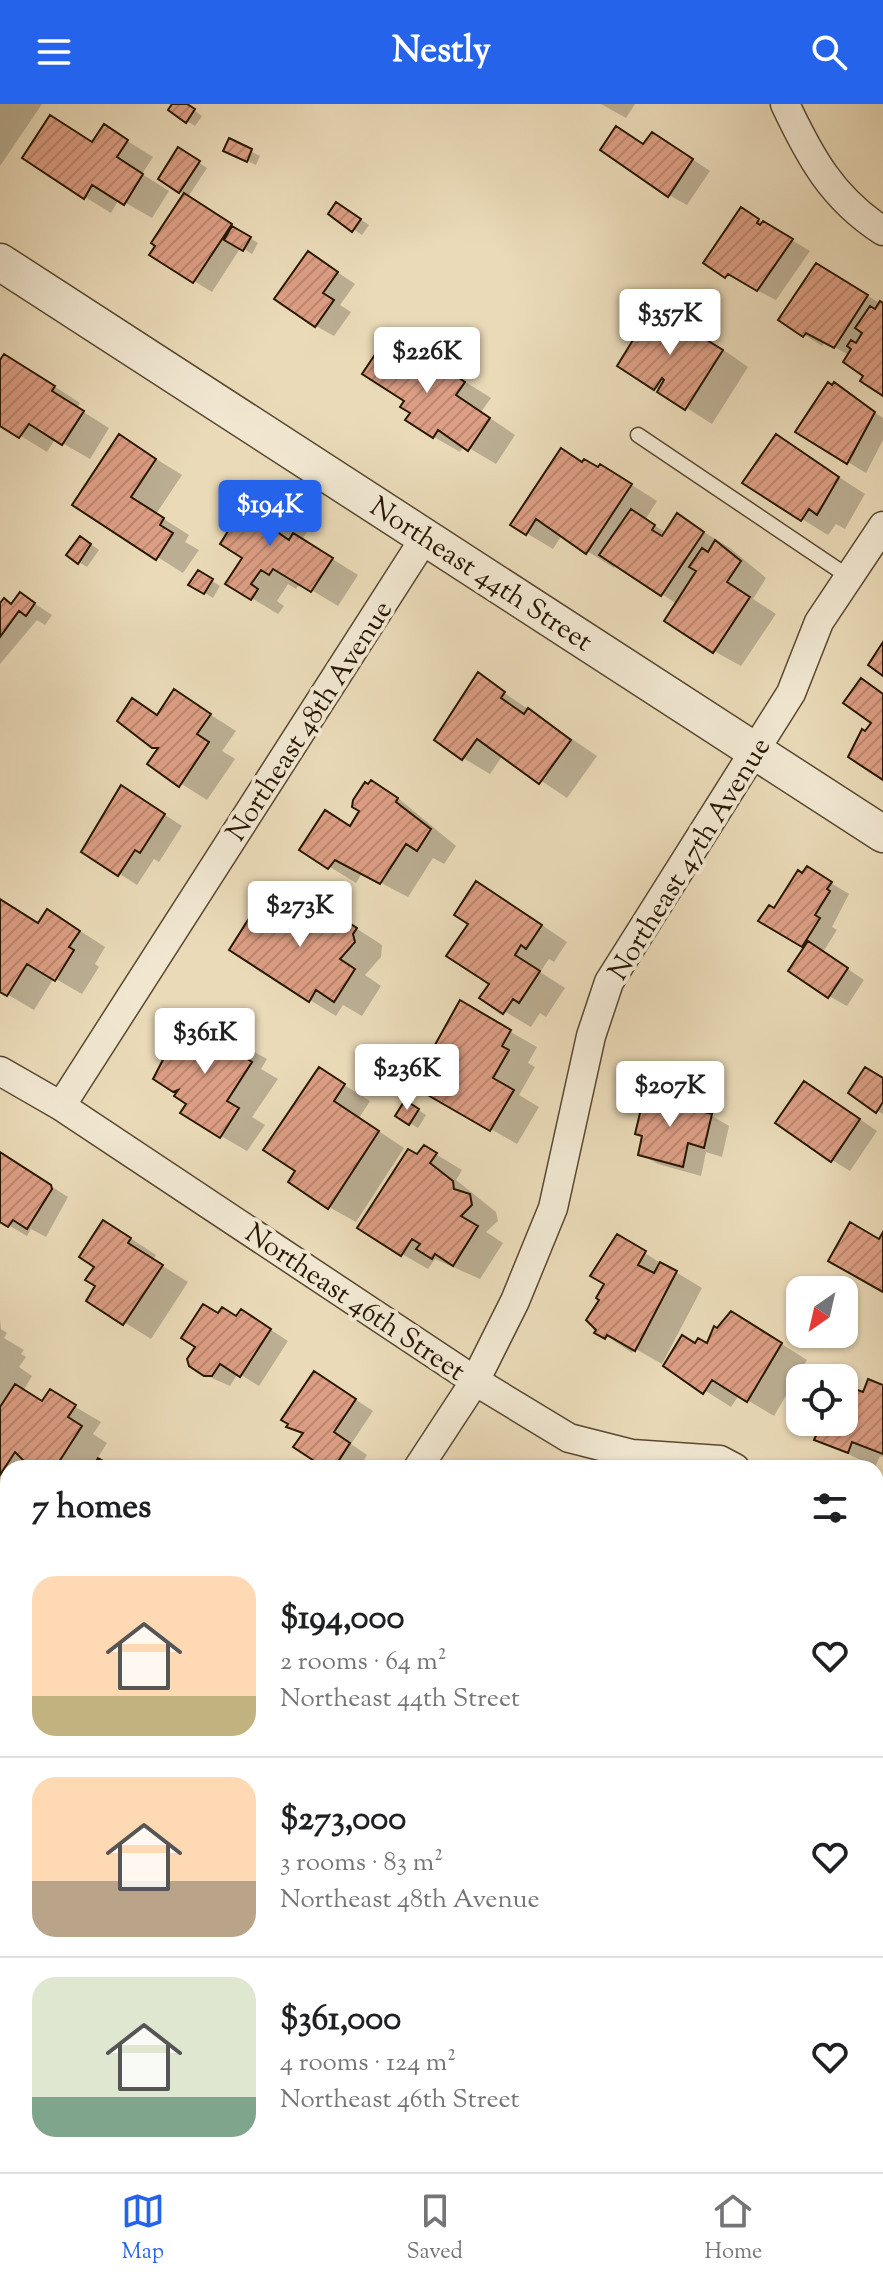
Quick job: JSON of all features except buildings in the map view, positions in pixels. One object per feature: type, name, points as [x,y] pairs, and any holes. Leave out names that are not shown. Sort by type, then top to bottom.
[{"type":"street","points":[[785,104],[813,163],[858,215],[883,231]]},
{"type":"street","name":"Northeast 44th Street","points":[[0,262],[883,834]]},
{"type":"street","name":"Northeast 47th Avenue","points":[[423,1460],[475,1381],[515,1301],[553,1208],[591,1036],[609,982],[791,693],[819,622],[883,526]]},
{"type":"street","name":"Northeast 48th Avenue","points":[[61,1106],[426,536]]},
{"type":"street","name":"Northeast 46th Street","points":[[0,1071],[61,1106],[475,1381],[569,1438],[632,1454],[720,1460]]},
{"type":"lane","points":[[638,435],[849,577]]}]
